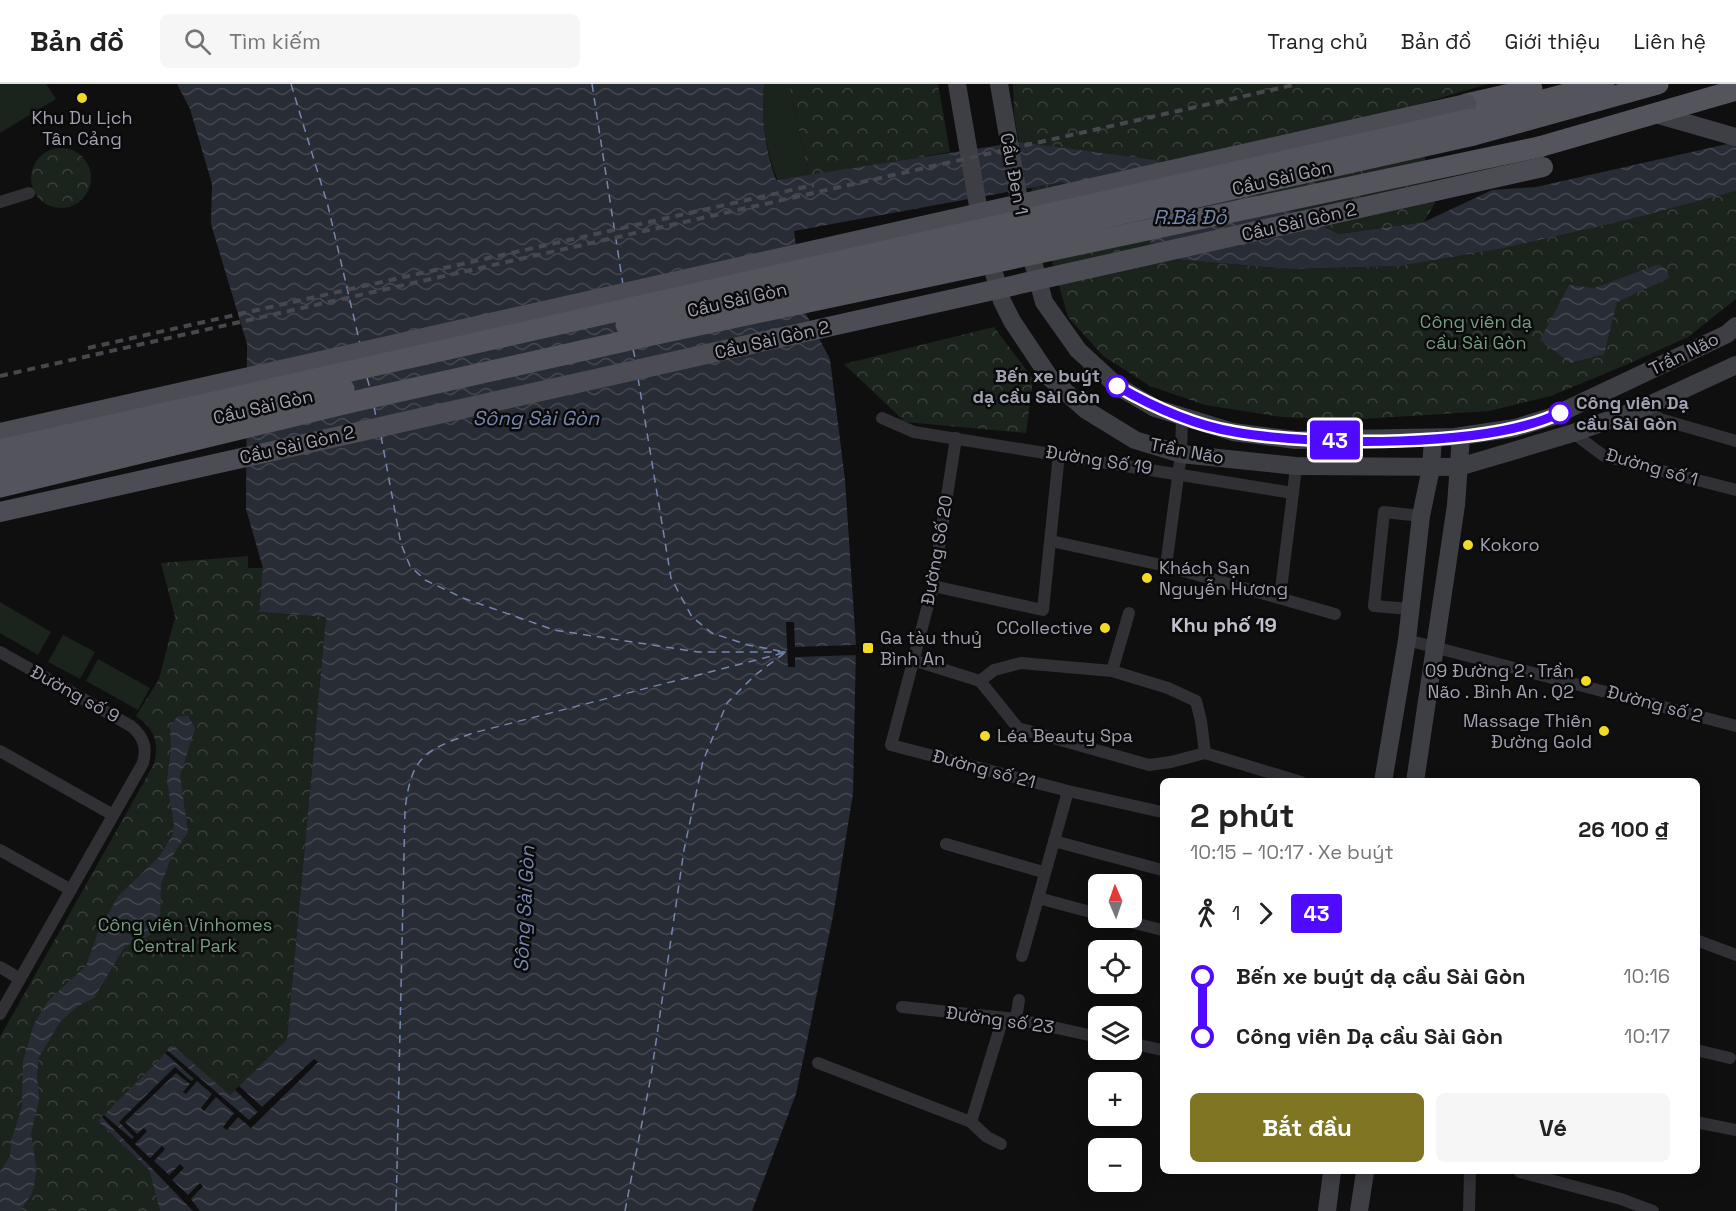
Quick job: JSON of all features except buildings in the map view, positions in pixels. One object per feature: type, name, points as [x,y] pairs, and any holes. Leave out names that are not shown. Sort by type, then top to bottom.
[{"type":"highway","points":[[1470,119],[1553,84]]},
{"type":"highway","points":[[1470,119],[1582,87],[1604,84]]},
{"type":"highway","points":[[1470,119],[1658,84]]},
{"type":"highway","points":[[1541,157],[1584,136],[1736,90]]},
{"type":"highway","name":"Cầu Sài Gòn","points":[[0,450],[1470,119]]},
{"type":"highway","name":"Cầu Sài Gòn","points":[[0,466],[1470,119]]},
{"type":"highway","name":"Cầu Sài Gòn 2","points":[[0,486],[352,402],[663,332],[1541,157]]},
{"type":"main road","name":"Trần Não","points":[[957,84],[983,235],[1002,301],[1012,321],[1050,378],[1086,410],[1135,441],[1181,453],[1296,466],[1459,467],[1573,433],[1645,407],[1736,364]]},
{"type":"main road","name":"Cầu Đen 1","points":[[999,84],[1024,229]]},
{"type":"main road","points":[[1659,115],[1736,137]]},
{"type":"main road","name":"Cầu Sài Gòn","points":[[0,433],[1470,119]]},
{"type":"main road","name":"Cầu Sài Gòn 2","points":[[0,512],[1541,157]]},
{"type":"main road","name":"Trần Não","points":[[1024,229],[1039,290],[1053,318],[1078,351],[1117,386],[1155,408],[1233,432],[1296,440],[1433,438],[1515,428],[1551,417],[1727,334],[1736,326]]},
{"type":"main road","points":[[1416,778],[1459,467],[1461,436]]},
{"type":"main road","points":[[1384,778],[1407,640],[1421,516],[1431,468],[1433,438]]},
{"type":"main road","points":[[1327,1211],[1332,1174]]},
{"type":"main road","points":[[1359,1211],[1365,1174]]},
{"type":"street","points":[[0,202],[29,194]]},
{"type":"street","points":[[1645,407],[1660,419],[1736,441]]},
{"type":"street","points":[[1166,566],[1181,453],[1182,417]]},
{"type":"street","name":"Đường Số 19","points":[[882,418],[914,432],[1293,492]]},
{"type":"street","name":"Đường số 1","points":[[1573,433],[1604,456],[1736,490]]},
{"type":"street","name":"Đường Số 20","points":[[913,660],[933,586],[956,438]]},
{"type":"street","points":[[933,586],[1043,610],[1059,454]]},
{"type":"street","points":[[1280,597],[1296,466]]},
{"type":"street","points":[[1410,609],[1374,606],[1384,512],[1421,516]]},
{"type":"street","points":[[1051,541],[1166,566],[1335,614]]},
{"type":"street","points":[[1112,671],[1129,612]]},
{"type":"street","name":"Đường số 2","points":[[1407,640],[1736,726]]},
{"type":"street","name":"Đường số 9","points":[[0,652],[131,726],[144,742],[142,763],[113,815]]},
{"type":"street","points":[[913,660],[980,681],[1018,728],[1149,765],[1172,762],[1205,753],[1288,778]]},
{"type":"street","name":"Đường số 21","points":[[913,660],[891,745],[1068,791],[1160,812]]},
{"type":"street","points":[[980,681],[994,670],[1021,663],[1112,671],[1168,688],[1196,701],[1205,753]]},
{"type":"street","points":[[0,751],[113,815],[0,1014]]},
{"type":"street","points":[[1022,956],[1043,872],[1068,791]]},
{"type":"street","points":[[1054,841],[1160,869]]},
{"type":"street","points":[[946,844],[1043,872]]},
{"type":"street","points":[[0,850],[71,890]]},
{"type":"street","points":[[1038,898],[1088,911]]},
{"type":"street","points":[[1142,925],[1160,929]]},
{"type":"street","points":[[1700,942],[1736,955]]},
{"type":"street","points":[[0,967],[20,979]]},
{"type":"street","points":[[1016,1019],[1019,1000]]},
{"type":"street","name":"Đường số 23","points":[[902,1006],[1016,1019],[1088,1034]]},
{"type":"street","points":[[971,1122],[1002,1018]]},
{"type":"street","points":[[1142,1045],[1160,1050]]},
{"type":"street","points":[[1700,1051],[1730,1058]]},
{"type":"street","points":[[818,1064],[971,1122],[987,1137],[1001,1144]]},
{"type":"street","points":[[1700,1123],[1736,1130]]},
{"type":"street","points":[[1469,1211],[1470,1174]]},
{"type":"street","points":[[1528,1174],[1621,1198],[1653,1211]]},
{"type":"green space","points":[[0,84],[46,84],[56,99],[0,133]]},
{"type":"green space","points":[[764,84],[789,84],[809,177],[777,179],[769,156],[765,133]]},
{"type":"green space","points":[[789,84],[938,84],[950,152],[809,177]]},
{"type":"green space","points":[[1013,84],[1488,84],[1413,106],[1435,203],[1424,222],[1339,234],[1270,200],[1084,151],[1019,142],[1014,115]]},
{"type":"green space","points":[[55,148],[67,148],[78,153],[86,161],[91,178],[89,190],[78,203],[67,208],[55,208],[44,203],[36,195],[31,184],[31,172],[36,161],[44,153]]},
{"type":"green space","name":"Công viên dạ cầu Sài Gòn","points":[[1062,182],[1128,224],[1172,259],[1290,269],[1398,266],[1631,219],[1736,191],[1736,299],[1688,337],[1551,396],[1489,411],[1346,420],[1282,417],[1205,405],[1150,386],[1103,356],[1068,317],[1031,188]]},
{"type":"green space","points":[[994,327],[1033,379],[1026,433],[905,422],[844,364]]},
{"type":"green space","name":"Công viên Vinhomes Central Park","points":[[248,556],[248,568],[263,568],[259,612],[326,617],[287,1039],[230,1095],[98,1121],[149,1170],[160,1211],[0,1211],[0,1037],[154,764],[156,743],[154,737],[147,726],[136,716],[159,679],[175,617],[161,563]]},
{"type":"green space","points":[[0,602],[51,632],[38,655],[0,633]]},
{"type":"green space","points":[[63,635],[95,652],[80,679],[48,662]]},
{"type":"green space","points":[[98,659],[150,688],[138,710],[86,681]]},
{"type":"water","name":"Sông Sài Gòn","points":[[177,84],[764,84],[765,133],[776,180],[1019,142],[1155,160],[1270,200],[1339,234],[1424,222],[1492,190],[1536,187],[1736,142],[1736,191],[1631,219],[1498,249],[1398,266],[1290,269],[1172,259],[1128,224],[1062,182],[794,231],[806,314],[830,359],[845,480],[856,645],[853,794],[833,916],[796,1094],[752,1211],[160,1211],[149,1170],[98,1121],[173,1046],[230,1095],[287,1039],[326,617],[259,612],[263,568],[246,509],[247,344],[211,224],[212,184],[190,109]]},
{"type":"water","points":[[1659,264],[1667,270],[1669,278],[1617,302],[1604,354],[1570,363],[1540,340],[1569,285],[1594,288]]},
{"type":"water","points":[[178,716],[188,716],[195,728],[180,776],[188,832],[171,858],[161,884],[160,922],[149,936],[125,946],[94,998],[78,1006],[60,1022],[39,1057],[37,1074],[39,1100],[31,1134],[36,1166],[35,1182],[31,1195],[20,1211],[0,1211],[0,1172],[10,1156],[11,1141],[22,1107],[23,1061],[34,1024],[48,1001],[86,966],[98,932],[118,896],[159,857],[172,836],[174,825],[167,780],[171,749],[170,726]]},
{"type":"pier","points":[[786,622],[794,622],[795,647],[856,645],[857,655],[795,657],[795,667],[788,667]]},
{"type":"pier","points":[[168,1051],[249,1120],[258,1112],[235,1090],[239,1086],[262,1107],[314,1059],[318,1062],[251,1128],[238,1117],[227,1130],[223,1127],[234,1113],[216,1097],[204,1111],[201,1108],[212,1094],[197,1081],[186,1094],[183,1092],[190,1084],[176,1073],[125,1122],[137,1134],[144,1128],[147,1131],[135,1144],[150,1158],[162,1146],[165,1149],[154,1161],[169,1175],[180,1164],[184,1168],[172,1180],[188,1195],[200,1183],[203,1186],[191,1199],[200,1211],[193,1211],[102,1117],[104,1115],[132,1139],[134,1137],[119,1122],[175,1067],[191,1081],[194,1079],[165,1053]]},
{"type":"ferry route","points":[[291,84],[328,206],[360,344]]},
{"type":"ferry route","points":[[592,84],[623,285]]},
{"type":"ferry route","points":[[633,349],[636,362]]},
{"type":"ferry route","points":[[367,378],[370,388]]},
{"type":"ferry route","points":[[638,378],[671,578],[692,617],[712,633],[748,645],[780,651]]},
{"type":"ferry route","points":[[374,407],[376,417]]},
{"type":"ferry route","points":[[381,436],[401,544],[410,566],[425,580],[463,598],[554,630],[698,652],[787,652]]},
{"type":"ferry route","points":[[625,1211],[651,1076],[684,850],[703,761],[727,703],[755,675],[786,652]]},
{"type":"ferry route","points":[[396,1211],[405,810],[411,778],[416,766],[432,751],[473,733],[783,653]]},
{"type":"railway","points":[[0,376],[1298,84]]},
{"type":"railway","points":[[88,348],[814,185]]},
{"type":"bus line","name":"43","points":[[1117,386],[1155,408],[1233,432],[1296,440],[1455,437],[1515,428],[1560,413]]},
{"type":"place","name":"Khu Du Lịch Tân Cảng","points":[[82,98]]},
{"type":"place","name":"Bến xe buýt dạ cầu Sài Gòn","points":[[1117,386]]},
{"type":"place","name":"Công viên Dạ cầu Sài Gòn","points":[[1560,413]]},
{"type":"place","name":"Kokoro","points":[[1468,545]]},
{"type":"place","name":"Khách Sạn Nguyễn Hương","points":[[1147,578]]},
{"type":"place","name":"CCollective","points":[[1105,628]]},
{"type":"place","name":"Ga tàu thuỷ Bình An","points":[[868,648]]},
{"type":"place","name":"09 Đường 2 . Trần Não . Bình An . Q2","points":[[1586,681]]},
{"type":"place","name":"Massage Thiên Đường Gold","points":[[1604,731]]},
{"type":"place","name":"Léa Beauty Spa","points":[[985,736]]},
{"type":"district","name":"Khu phố 19","points":[[1224,625]]},
{"type":"water label","name":"R.Bá Đỏ","points":[[1190,217]]}]
